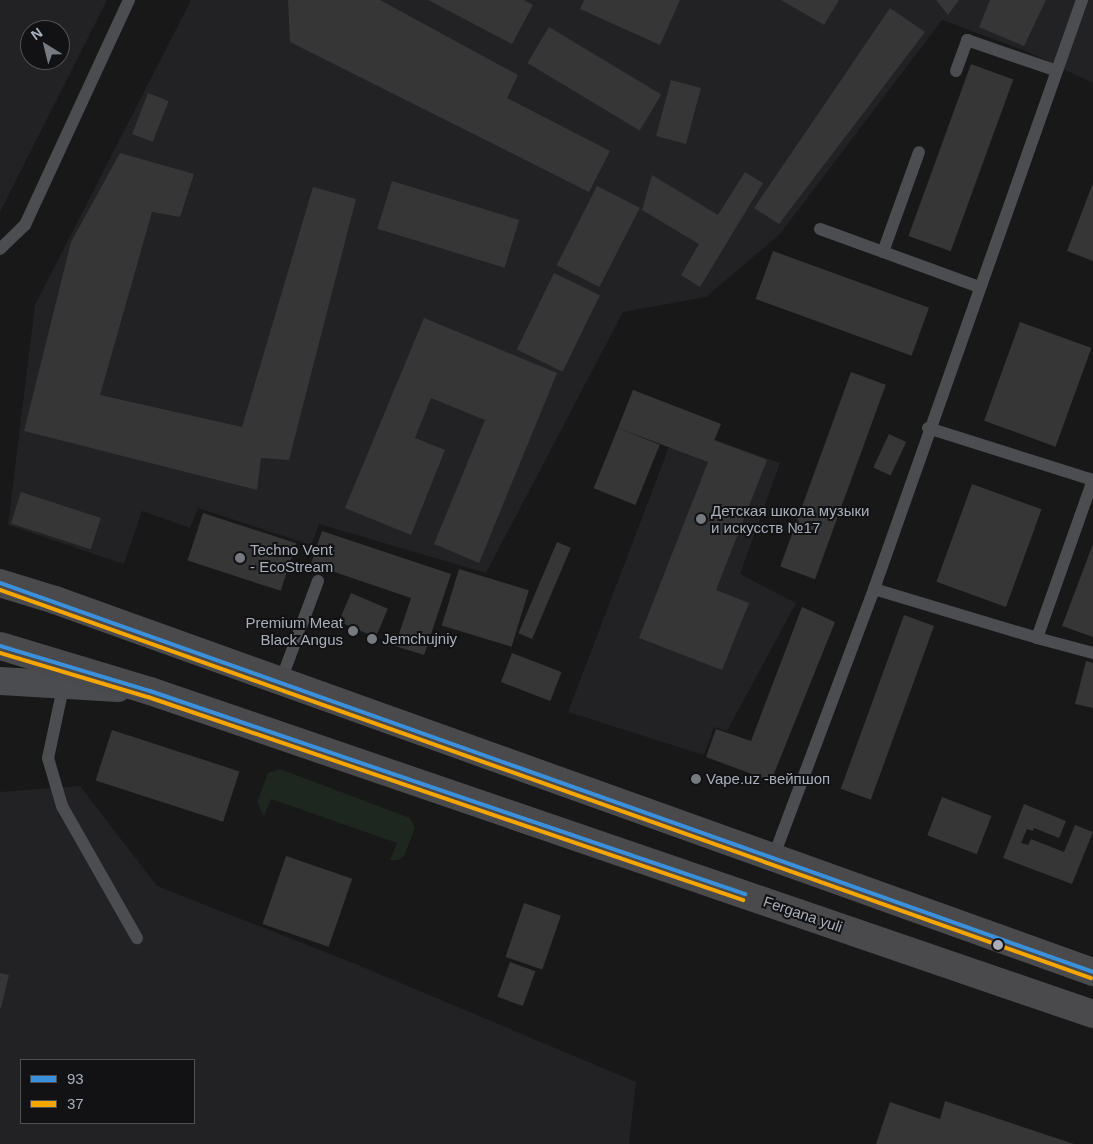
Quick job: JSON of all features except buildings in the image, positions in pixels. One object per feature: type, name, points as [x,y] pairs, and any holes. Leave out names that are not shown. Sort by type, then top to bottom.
[{"type":"main road","points":[[0,583],[55,600],[280,683],[1093,972]]},
{"type":"main road","name":"Fergana yuli","points":[[0,646],[66,675],[150,691],[1093,1014]]},
{"type":"street","points":[[0,680],[66,675]]},
{"type":"lane","points":[[0,249],[25,225],[129,0]]},
{"type":"lane","points":[[773,858],[874,589],[928,428],[1082,0]]},
{"type":"lane","points":[[956,71],[967,40],[1056,72]]},
{"type":"lane","points":[[883,252],[919,152]]},
{"type":"lane","points":[[820,229],[979,287]]},
{"type":"lane","points":[[928,428],[1093,480],[1037,638]]},
{"type":"lane","points":[[280,683],[318,580]]},
{"type":"lane","points":[[874,589],[1093,653]]},
{"type":"lane","points":[[66,675],[48,758],[62,806],[137,938]]},
{"type":"shaded area","points":[[0,0],[107,0],[0,212]]},
{"type":"shaded area","points":[[191,0],[1093,0],[1093,83],[1028,52],[942,20],[780,234],[706,297],[623,312],[486,573],[319,524],[311,545],[198,508],[190,528],[142,511],[124,564],[8,525],[35,305]]},
{"type":"shaded area","name":"Детская школа музыки и искусств №17","points":[[633,390],[721,424],[715,440],[780,463],[740,574],[796,603],[727,731],[714,727],[704,755],[568,712],[669,447],[618,428]]},
{"type":"shaded area","points":[[280,769],[410,818],[415,828],[404,856],[398,860],[390,860],[397,843],[271,799],[264,816],[257,802],[268,773]]},
{"type":"shaded area","points":[[80,786],[157,886],[358,965],[636,1082],[629,1144],[0,1144],[0,792]]},
{"type":"transit line","name":"93","points":[[0,583],[1093,972]]},
{"type":"transit line","name":"37","points":[[0,590],[1091,978]]},
{"type":"transit line","name":"93","points":[[0,646],[150,691],[745,894]]},
{"type":"transit line","name":"37","points":[[0,653],[148,697],[743,900]]},
{"type":"place","name":"Детская школа музыки и искусств №17","points":[[701,519]]},
{"type":"place","name":"Techno Vent - EcoStream","points":[[240,558]]},
{"type":"place","name":"Premium Meat Black Angus","points":[[353,631]]},
{"type":"place","name":"Jemchujniy","points":[[372,639]]},
{"type":"place","name":"Vape.uz -вейпшоп","points":[[696,779]]}]
